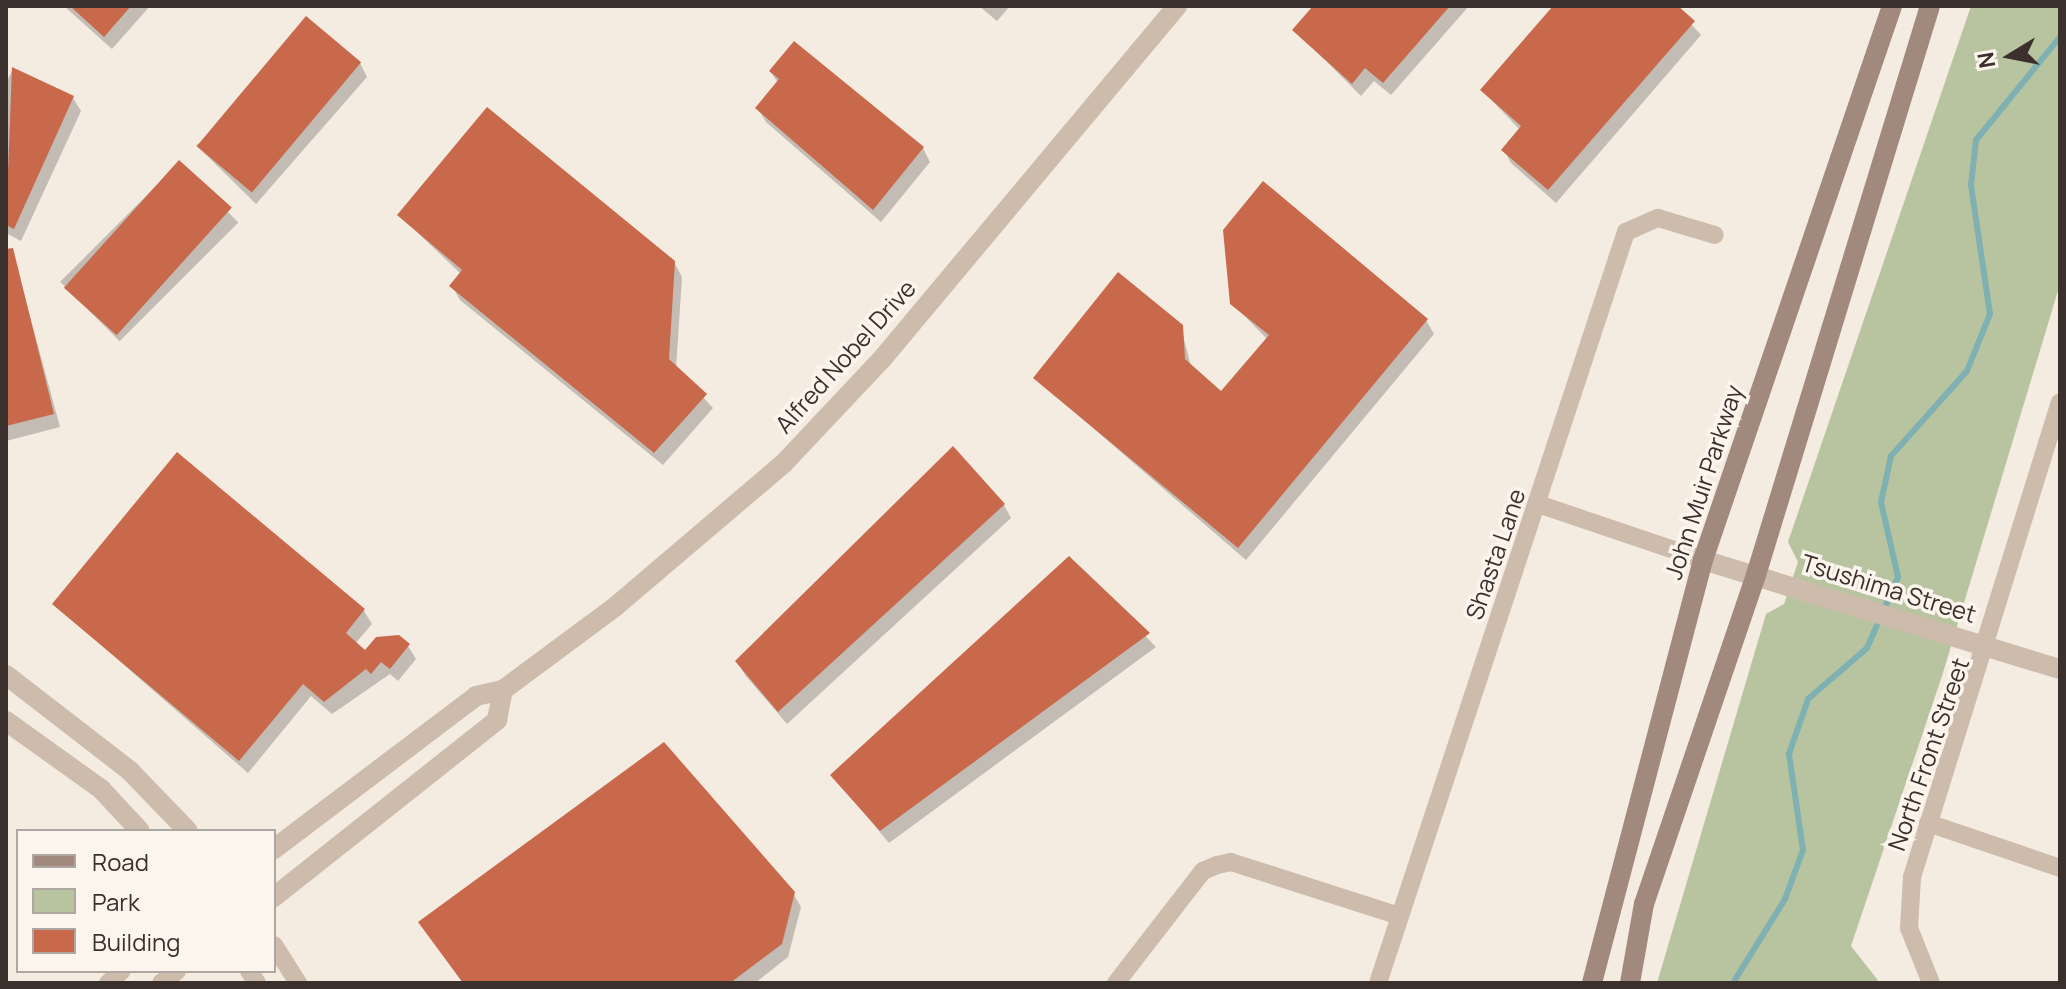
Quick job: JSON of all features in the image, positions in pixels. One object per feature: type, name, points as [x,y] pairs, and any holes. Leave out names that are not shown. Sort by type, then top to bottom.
[{"type":"main road","name":"John Muir Parkway","points":[[1592,983],[1608,902],[1703,560],[1892,6]]},
{"type":"main road","points":[[1630,983],[1644,904],[1756,575],[1930,6]]},
{"type":"street","name":"Alfred Nobel Drive","points":[[276,847],[476,696],[503,690],[652,577],[784,463],[882,359],[1177,6]]},
{"type":"street","name":"Shasta Lane","points":[[1378,983],[1626,232],[1658,218],[1715,235]]},
{"type":"street","name":"North Front Street","points":[[1931,983],[1909,928],[1912,877],[2051,465],[2060,403]]},
{"type":"street","points":[[1538,504],[1703,560]]},
{"type":"street","name":"Tsushima Street","points":[[1703,560],[2060,669]]},
{"type":"street","points":[[6,675],[130,771],[186,829]]},
{"type":"street","points":[[276,895],[497,720],[503,690]]},
{"type":"street","points":[[6,721],[101,789],[138,829]]},
{"type":"street","points":[[1928,823],[2060,868]]},
{"type":"street","points":[[1116,983],[1203,871],[1217,865],[1231,862],[1399,916]]},
{"type":"street","points":[[276,948],[298,983]]},
{"type":"green space","points":[[1971,6],[2060,6],[2060,284],[1942,676],[1851,946],[1880,983],[1657,983],[1766,614],[1784,604],[1798,562],[1788,542]]},
{"type":"building","points":[[70,6],[131,6],[104,37]]},
{"type":"building","points":[[1313,6],[1450,6],[1383,83],[1365,68],[1352,84],[1292,30]]},
{"type":"building","points":[[1553,6],[1678,6],[1695,21],[1548,190],[1501,150],[1521,126],[1480,90]]},
{"type":"building","points":[[306,16],[361,62],[252,193],[197,146]]},
{"type":"building","points":[[794,41],[924,147],[873,210],[755,108],[779,79],[769,71]]},
{"type":"building","points":[[12,67],[74,96],[14,229],[6,225]]},
{"type":"building","points":[[487,107],[675,261],[669,359],[707,394],[654,453],[449,286],[462,270],[397,215]]},
{"type":"building","points":[[179,160],[232,208],[117,335],[64,288]]},
{"type":"building","points":[[1263,181],[1428,319],[1238,548],[1033,378],[1118,272],[1183,325],[1185,359],[1221,391],[1269,335],[1230,304],[1223,230]]},
{"type":"building","points":[[13,248],[54,414],[6,426],[6,249]]},
{"type":"building","points":[[953,446],[1005,504],[778,712],[735,661]]},
{"type":"building","points":[[177,452],[365,609],[346,633],[365,650],[376,637],[399,635],[410,644],[390,669],[381,662],[371,674],[366,669],[324,702],[303,684],[239,761],[52,604]]},
{"type":"building","points":[[1069,556],[1150,633],[880,831],[830,775]]},
{"type":"building","points":[[664,742],[795,892],[782,944],[730,983],[463,983],[418,922]]},
{"type":"waterway","points":[[1733,983],[1785,899],[1803,850],[1789,754],[1808,699],[1867,648],[1898,577],[1881,502],[1891,456],[1967,371],[1990,314],[1971,185],[1976,140],[2060,37]]}]
